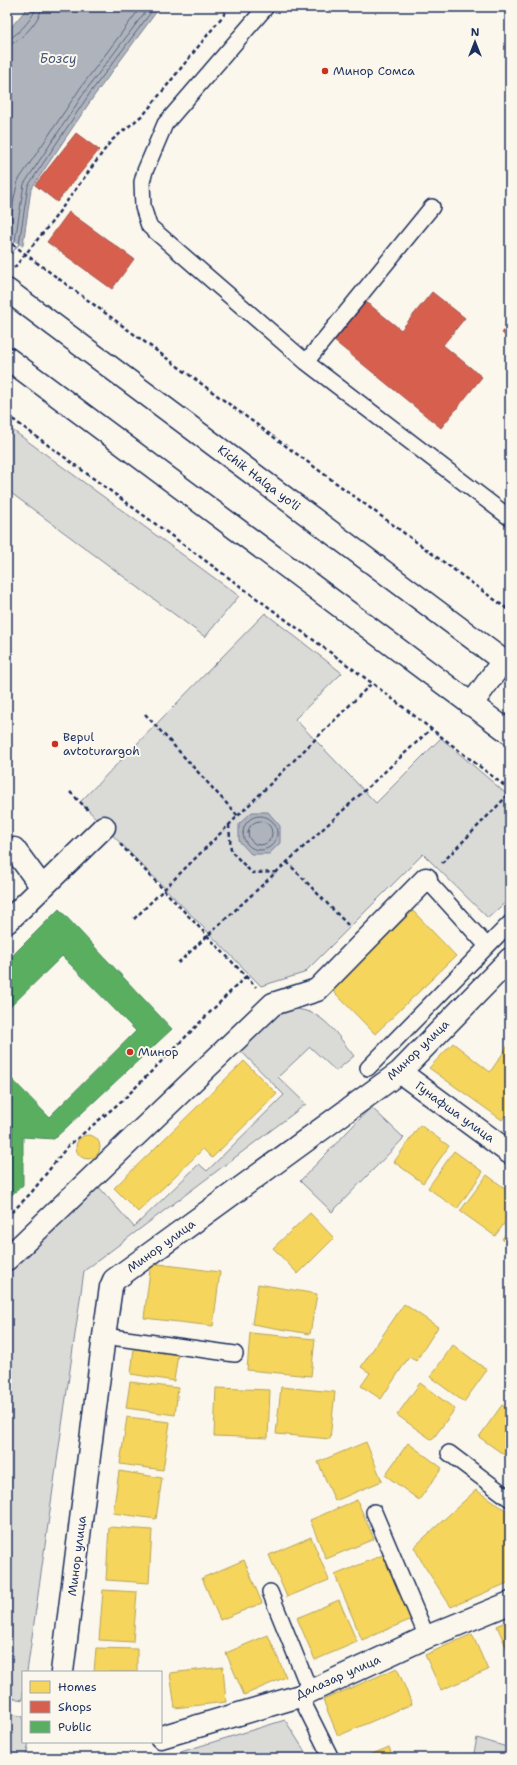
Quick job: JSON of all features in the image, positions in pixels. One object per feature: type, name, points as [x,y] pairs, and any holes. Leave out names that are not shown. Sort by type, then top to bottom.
[{"type":"main road","name":"Kichik Halqa yo'li","points":[[11,285],[507,663]]},
{"type":"main road","points":[[7,358],[510,733]]},
{"type":"main road","points":[[471,705],[507,663]]},
{"type":"main road","points":[[7,922],[104,827]]},
{"type":"main road","points":[[14,849],[42,887]]},
{"type":"main road","points":[[7,1259],[273,1004],[317,990],[426,879]]},
{"type":"main road","name":"Минор улица","points":[[62,1671],[104,1336],[111,1287],[114,1280],[400,1072],[510,959]]},
{"type":"main road","name":"Гунафша улица","points":[[400,1072],[510,1153]]},
{"type":"main road","name":"Далазар улица","points":[[162,1737],[305,1693],[427,1637],[510,1603]]},
{"type":"lane","points":[[266,7],[165,124],[145,171],[142,182],[143,207],[149,226],[306,362],[510,518]]},
{"type":"lane","points":[[306,362],[432,207]]},
{"type":"lane","points":[[426,879],[487,946]]},
{"type":"lane","points":[[368,1068],[510,923]]},
{"type":"lane","points":[[104,1336],[235,1354]]},
{"type":"lane","points":[[449,1453],[510,1499]]},
{"type":"lane","points":[[374,1512],[427,1637]]},
{"type":"lane","points":[[270,1592],[305,1693],[331,1758]]},
{"type":"path","points":[[11,285],[51,223],[111,141],[145,113],[230,7]]},
{"type":"path","points":[[7,240],[510,611]]},
{"type":"path","points":[[7,415],[372,684],[432,729],[510,792],[426,879]]},
{"type":"path","points":[[134,919],[372,684]]},
{"type":"path","points":[[145,714],[238,816]]},
{"type":"path","points":[[178,963],[432,729]]},
{"type":"path","points":[[7,1217],[31,1193],[67,1147],[124,1099],[246,976],[70,792]]},
{"type":"path","points":[[229,824],[231,851],[252,872],[276,872]]},
{"type":"path","points":[[288,862],[364,942]]},
{"type":"shaded area","points":[[7,426],[239,596],[205,637],[7,490]]},
{"type":"shaded area","points":[[265,613],[342,673],[295,719],[376,803],[441,738],[510,797],[510,898],[488,918],[423,854],[304,973],[261,986],[80,802]]},
{"type":"shaded area","points":[[293,1009],[304,1010],[313,1014],[335,1032],[354,1056],[336,1071],[310,1047],[278,1077],[306,1104],[84,1271],[27,1671],[22,1671],[22,1700],[7,1697],[7,1274],[98,1186],[134,1227],[199,1164],[207,1171],[284,1095],[239,1049],[273,1015]]},
{"type":"shaded area","points":[[371,1107],[404,1138],[332,1212],[300,1181]]},
{"type":"shaded area","points":[[7,1714],[22,1716],[22,1743],[29,1743],[26,1757],[40,1758],[7,1758]]},
{"type":"shaded area","points":[[285,1720],[309,1758],[161,1758]]},
{"type":"shaded area","points":[[477,1738],[510,1748],[510,1758],[473,1758]]},
{"type":"water","name":"Бозсу","points":[[28,7],[160,7],[94,96],[31,189],[23,245],[7,265],[7,32]]},
{"type":"water","points":[[252,812],[268,812],[280,826],[280,843],[269,854],[251,854],[239,841],[239,824]]},
{"type":"pier","points":[[7,235],[24,248],[7,267]]},
{"type":"building: Homes","points":[[413,911],[456,956],[375,1034],[331,989]]},
{"type":"building: Homes","points":[[453,1043],[490,1072],[510,1043],[510,1108],[502,1120],[429,1068]]},
{"type":"building: Homes","points":[[244,1061],[277,1094],[212,1158],[203,1149],[138,1212],[114,1188]]},
{"type":"building: Homes","points":[[420,1125],[449,1146],[423,1183],[394,1162]]},
{"type":"building: Homes","points":[[88,1135],[96,1139],[100,1147],[96,1155],[88,1159],[80,1155],[76,1147],[80,1139]]},
{"type":"building: Homes","points":[[454,1151],[483,1172],[457,1209],[428,1188]]},
{"type":"building: Homes","points":[[487,1175],[510,1192],[510,1216],[495,1236],[460,1211]]},
{"type":"building: Homes","points":[[310,1213],[334,1238],[298,1274],[273,1248]]},
{"type":"building: Homes","points":[[510,1228],[510,1245],[502,1239]]},
{"type":"building: Homes","points":[[151,1263],[220,1272],[213,1326],[144,1318]]},
{"type":"building: Homes","points":[[258,1284],[317,1294],[310,1334],[252,1324]]},
{"type":"building: Homes","points":[[404,1304],[438,1327],[416,1361],[409,1357],[381,1399],[361,1386],[370,1373],[361,1367]]},
{"type":"building: Homes","points":[[250,1333],[315,1339],[311,1376],[247,1370]]},
{"type":"building: Homes","points":[[453,1345],[487,1370],[464,1402],[430,1377]]},
{"type":"building: Homes","points":[[134,1348],[178,1354],[174,1381],[131,1374]]},
{"type":"building: Homes","points":[[130,1382],[178,1388],[175,1415],[126,1408]]},
{"type":"building: Homes","points":[[420,1383],[455,1409],[432,1440],[397,1415]]},
{"type":"building: Homes","points":[[281,1387],[335,1392],[330,1439],[276,1434]]},
{"type":"building: Homes","points":[[216,1388],[270,1390],[268,1438],[214,1436]]},
{"type":"building: Homes","points":[[502,1405],[510,1411],[510,1459],[479,1437]]},
{"type":"building: Homes","points":[[127,1417],[170,1422],[163,1470],[120,1464]]},
{"type":"building: Homes","points":[[366,1442],[382,1481],[335,1501],[318,1462]]},
{"type":"building: Homes","points":[[408,1443],[442,1468],[419,1500],[385,1475]]},
{"type":"building: Homes","points":[[119,1471],[162,1478],[156,1519],[113,1513]]},
{"type":"building: Homes","points":[[476,1490],[510,1513],[510,1582],[451,1607],[423,1564],[414,1547]]},
{"type":"building: Homes","points":[[357,1500],[374,1539],[326,1559],[310,1520]]},
{"type":"building: Homes","points":[[109,1527],[152,1530],[149,1583],[106,1580]]},
{"type":"building: Homes","points":[[311,1537],[329,1580],[287,1597],[269,1555]]},
{"type":"building: Homes","points":[[385,1554],[412,1619],[362,1640],[335,1575]]},
{"type":"building: Homes","points":[[244,1560],[262,1603],[220,1620],[202,1578]]},
{"type":"building: Homes","points":[[103,1590],[137,1592],[133,1642],[99,1640]]},
{"type":"building: Homes","points":[[339,1600],[357,1642],[315,1660],[297,1618]]},
{"type":"building: Homes","points":[[510,1620],[510,1656],[497,1626]]},
{"type":"building: Homes","points":[[472,1634],[488,1670],[441,1690],[425,1655]]},
{"type":"building: Homes","points":[[268,1635],[286,1677],[244,1695],[226,1653]]},
{"type":"building: Homes","points":[[96,1648],[137,1649],[137,1671],[94,1671]]},
{"type":"building: Homes","points":[[223,1667],[226,1702],[175,1708],[170,1673]]},
{"type":"building: Homes","points":[[397,1668],[412,1704],[338,1736],[323,1700]]},
{"type":"building: Homes","points":[[389,1747],[393,1758],[363,1758]]},
{"type":"building: Shops","points":[[76,133],[99,150],[57,202],[35,185]]},
{"type":"building: Shops","points":[[69,212],[134,259],[112,289],[47,242]]},
{"type":"building: Shops","points":[[432,292],[465,318],[443,345],[482,377],[441,428],[333,340],[365,301],[401,330]]},
{"type":"building: Shops","points":[[510,323],[510,339],[502,333]]},
{"type":"building: Public","name":"Минор","points":[[59,909],[172,1029],[54,1139],[23,1137],[23,1185],[7,1199],[7,1074],[49,1117],[136,1031],[62,956],[7,1010],[7,961]]},
{"type":"place","name":"Минор Сомса","points":[[325,71]]},
{"type":"place","name":"Bepul avtoturargoh","points":[[55,744]]},
{"type":"place","name":"Минор","points":[[130,1052]]}]
